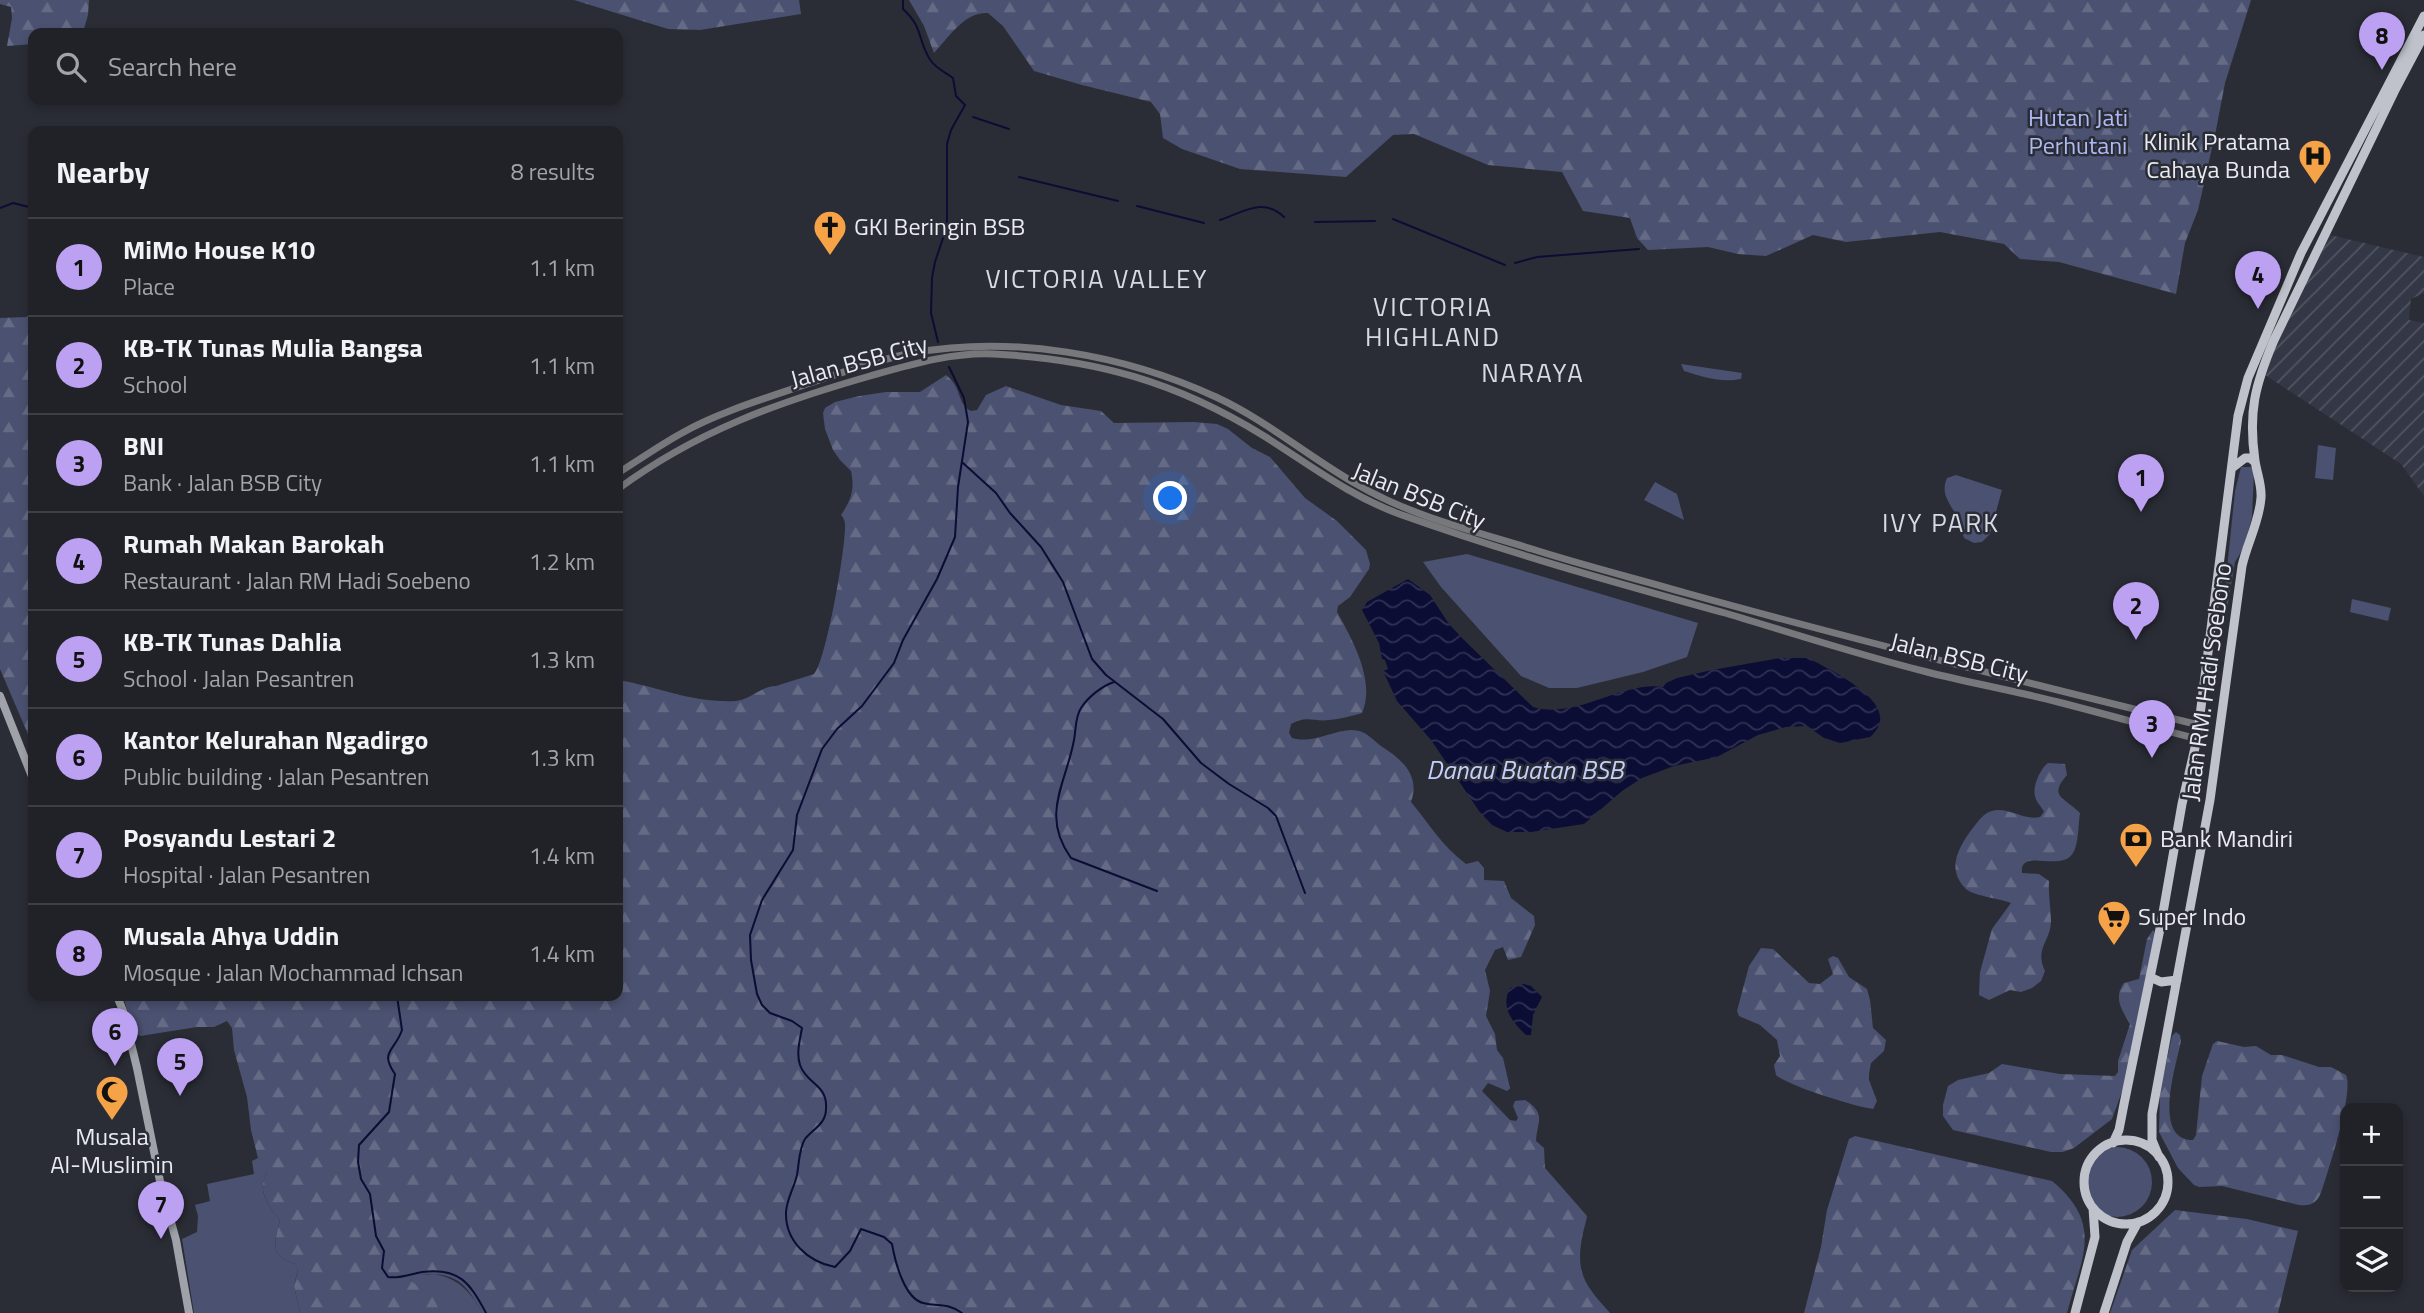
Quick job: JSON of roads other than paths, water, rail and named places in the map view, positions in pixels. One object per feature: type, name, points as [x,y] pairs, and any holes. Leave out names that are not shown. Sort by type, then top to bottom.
[{"type":"main road","points":[[2269,337],[2298,258],[2424,16]]},
{"type":"main road","points":[[2269,337],[2311,261],[2424,35]]},
{"type":"main road","points":[[2298,258],[2311,261]]},
{"type":"main road","name":"Jalan RM. Hadi Soebono","points":[[2104,1313],[2127,1242],[2138,1222],[2149,1217],[2161,1206],[2167,1190],[2168,1178],[2152,1140],[2152,1114],[2210,800],[2242,566],[2254,534],[2261,501],[2252,435],[2253,396],[2269,337]]},
{"type":"main road","name":"Jalan RM. Hadi Soebono","points":[[2113,1143],[2122,1117],[2197,739],[2241,403],[2248,378],[2269,337]]},
{"type":"main road","points":[[2231,469],[2245,458],[2255,462]]},
{"type":"main road","points":[[0,696],[28,766]]},
{"type":"main road","points":[[2150,977],[2167,983],[2177,980]]},
{"type":"main road","points":[[119,1001],[176,1240],[189,1313]]},
{"type":"main road","points":[[2075,1313],[2095,1237],[2093,1208],[2085,1191],[2086,1168],[2092,1157],[2101,1149],[2125,1140],[2150,1148],[2159,1157]]},
{"type":"main road","points":[[2093,1208],[2113,1222],[2138,1222]]},
{"type":"street","name":"Jalan BSB City","points":[[623,470],[685,431],[785,392],[871,363],[909,354],[966,346],[1034,349],[1079,355],[1136,367],[1219,398],[1359,486],[1386,500],[1426,515],[1532,550],[1928,659],[2199,725]]},
{"type":"street","name":"Jalan BSB City","points":[[623,485],[654,462],[719,428],[797,397],[916,363],[978,354],[1078,362],[1124,372],[1175,390],[1262,435],[1348,491],[1401,515],[1448,531],[1689,605],[1925,671],[2197,739]]},
{"type":"water","name":"Danau Buatan BSB","points":[[1408,579],[1430,595],[1449,624],[1533,707],[1566,709],[1631,689],[1663,687],[1677,678],[1712,670],[1780,658],[1808,658],[1862,690],[1873,701],[1879,713],[1879,725],[1870,737],[1840,743],[1824,738],[1807,726],[1786,727],[1758,735],[1717,757],[1674,766],[1642,778],[1622,791],[1584,824],[1531,832],[1507,832],[1492,825],[1479,811],[1431,740],[1397,701],[1383,671],[1388,669],[1385,660],[1382,659],[1379,643],[1362,610],[1367,602]]},
{"type":"water","points":[[1524,984],[1531,986],[1542,997],[1533,1015],[1531,1035],[1526,1035],[1516,1025],[1506,1002],[1510,988]]},
{"type":"waterway","points":[[903,0],[903,9],[914,22],[931,61],[953,78],[956,96],[965,105],[951,130],[947,144],[947,226],[932,278],[931,313],[938,342]]},
{"type":"waterway","points":[[973,117],[1009,129]]},
{"type":"waterway","points":[[1019,177],[1118,201]]},
{"type":"waterway","points":[[0,208],[13,203],[28,207]]},
{"type":"waterway","points":[[1137,206],[1204,223]]},
{"type":"waterway","points":[[1220,220],[1261,207],[1276,211],[1284,217]]},
{"type":"waterway","points":[[1393,219],[1505,265]]},
{"type":"waterway","points":[[1315,222],[1375,221]]},
{"type":"waterway","points":[[1515,263],[1537,257],[1639,249]]},
{"type":"waterway","points":[[949,367],[964,398],[968,422],[958,487],[955,537],[937,579],[903,640],[894,663],[862,706],[837,729],[822,749],[797,815],[793,850],[762,900],[750,935],[751,960],[757,994],[762,1005],[770,1013],[802,1028],[798,1051],[800,1065],[807,1077],[824,1094],[826,1101],[824,1119],[803,1143],[788,1202],[787,1222],[794,1241],[807,1255],[835,1267],[850,1251],[861,1229],[884,1237],[892,1244],[902,1278],[916,1300],[951,1307],[962,1313]]},
{"type":"waterway","points":[[963,463],[996,493],[1041,547],[1063,582],[1092,659],[1106,675],[1163,719],[1201,763],[1276,816],[1305,893]]},
{"type":"waterway","points":[[1114,682],[1096,692],[1079,712],[1058,799],[1057,828],[1071,858],[1157,891]]},
{"type":"waterway","points":[[398,1001],[402,1030],[388,1056],[395,1074],[389,1112],[359,1145],[361,1179],[370,1194],[376,1236],[384,1251],[382,1268],[388,1277],[435,1271],[454,1275],[462,1279],[474,1293],[486,1313]]},
{"type":"place","name":"Musala Ahya Uddin","points":[[2382,70]]},
{"type":"place","name":"Klinik Pratama Cahaya Bunda","points":[[2315,186]]},
{"type":"place","name":"GKI Beringin BSB","points":[[830,257]]},
{"type":"place","name":"Rumah Makan Barokah","points":[[2258,309]]},
{"type":"place","name":"MiMo House K10","points":[[2141,512]]},
{"type":"place","name":"KB-TK Tunas Mulia Bangsa","points":[[2136,640]]},
{"type":"place","name":"BNI","points":[[2152,758]]},
{"type":"place","name":"Bank Mandiri","points":[[2136,869]]},
{"type":"place","name":"Super Indo","points":[[2114,947]]},
{"type":"place","name":"Kantor Kelurahan Ngadirgo","points":[[115,1066]]},
{"type":"place","name":"KB-TK Tunas Dahlia","points":[[180,1096]]},
{"type":"place","name":"Musala Al-Muslimin","points":[[112,1122]]},
{"type":"place","name":"Posyandu Lestari 2","points":[[161,1239]]},
{"type":"district","name":"VICTORIA VALLEY","points":[[1097,279]]},
{"type":"district","name":"VICTORIA HIGHLAND","points":[[1433,322]]},
{"type":"district","name":"NARAYA","points":[[1533,373]]},
{"type":"district","name":"IVY PARK","points":[[1941,523]]},
{"type":"park label","name":"Hutan Jati Perhutani","points":[[2078,132]]}]
